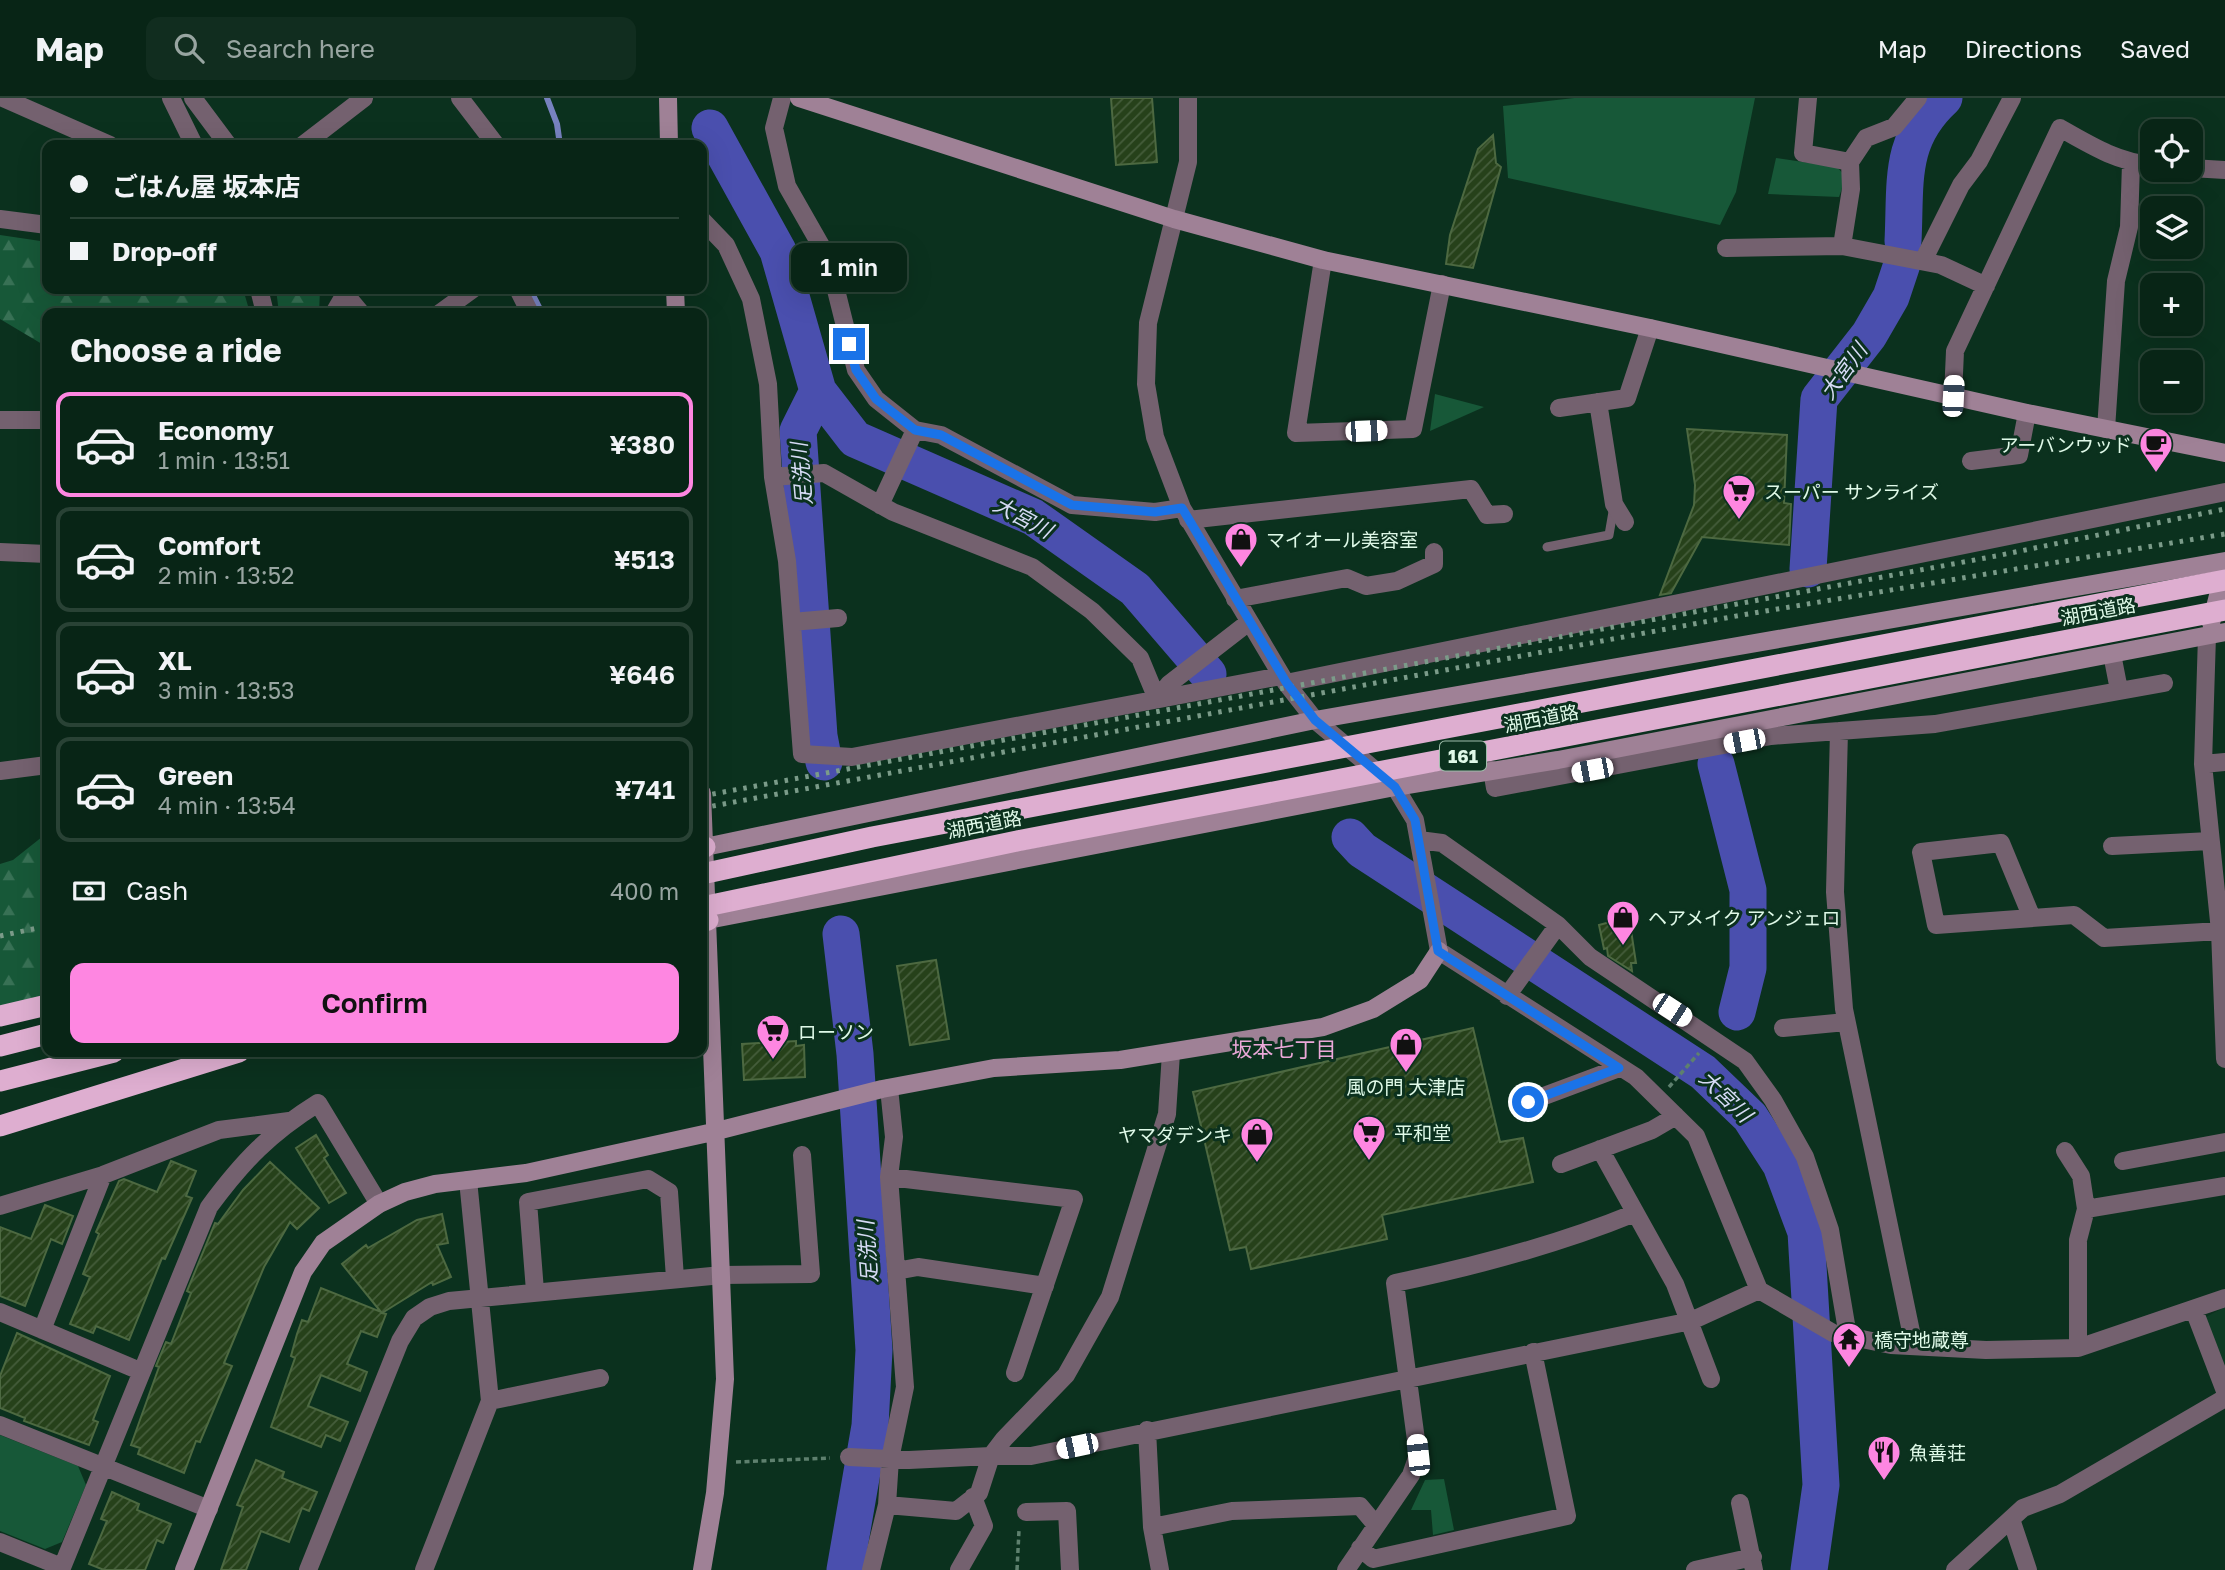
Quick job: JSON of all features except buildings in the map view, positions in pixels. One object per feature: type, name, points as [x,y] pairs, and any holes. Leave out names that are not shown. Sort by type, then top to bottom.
[{"type":"highway","name":"湖西道路","points":[[707,873],[872,837],[2225,579]]},
{"type":"highway","name":"湖西道路","points":[[707,915],[979,848],[2225,610]]},
{"type":"highway","points":[[0,1016],[42,1007]]},
{"type":"highway","points":[[0,1046],[42,1035]]},
{"type":"highway","points":[[0,1081],[95,1057]]},
{"type":"highway","points":[[0,1126],[223,1057]]},
{"type":"street","points":[[2,98],[99,140]]},
{"type":"street","points":[[171,98],[192,140]]},
{"type":"street","points":[[192,98],[224,140]]},
{"type":"street","points":[[310,140],[365,98]]},
{"type":"street","points":[[460,98],[487,140]]},
{"type":"street","points":[[668,98],[669,140]]},
{"type":"street","points":[[782,98],[774,128],[787,186],[828,258],[856,370],[876,399],[914,431],[941,435],[1072,505],[1185,514],[1471,489],[1486,515],[1504,514]]},
{"type":"street","points":[[799,98],[1174,219],[1323,260],[1650,328],[2027,413],[2225,453]]},
{"type":"street","points":[[184,1570],[303,1272],[323,1243],[379,1205],[415,1189],[526,1173],[713,1132],[886,1089],[995,1068],[1171,1053],[1323,1027],[1373,1009],[1420,980],[1438,944],[1415,820],[1395,787],[1315,720],[1284,679],[1185,514],[1155,437],[1146,384],[1147,323],[1188,162],[1188,98]]},
{"type":"street","points":[[1808,98],[1803,153],[1850,162]]},
{"type":"street","points":[[1842,246],[1851,189],[1850,162],[1866,138],[1894,127],[1918,98]]},
{"type":"street","points":[[1923,261],[1956,181],[1979,161],[2012,98]]},
{"type":"street","points":[[1953,396],[1955,351],[2060,128],[2104,153],[2140,163]]},
{"type":"street","points":[[2106,429],[2116,281],[2129,227],[2131,163]]},
{"type":"street","points":[[2203,168],[2225,170]]},
{"type":"street","points":[[0,219],[42,224]]},
{"type":"street","points":[[707,225],[726,244],[751,299],[768,384],[774,477],[787,561],[802,754],[852,757],[1157,699],[1284,679],[2225,492]]},
{"type":"street","points":[[1726,248],[1842,246],[1941,265],[1986,286]]},
{"type":"street","points":[[1323,260],[1296,433],[1413,429],[1442,284]]},
{"type":"street","points":[[345,294],[357,308]]},
{"type":"street","points":[[447,308],[466,294]]},
{"type":"street","points":[[1559,408],[1627,398],[1650,328]]},
{"type":"street","points":[[1598,402],[1614,504],[1625,522]]},
{"type":"street","points":[[1971,461],[2019,455],[2027,413]]},
{"type":"street","points":[[0,420],[42,420]]},
{"type":"street","points":[[881,504],[914,431]]},
{"type":"street","points":[[774,477],[824,473],[881,504],[1032,568],[1092,611],[1140,658],[1157,699]]},
{"type":"street","points":[[0,552],[42,554]]},
{"type":"street","points":[[1235,598],[1347,578],[1366,586],[1397,580],[1434,564],[1434,552]]},
{"type":"street","points":[[707,846],[1315,720],[2225,561]]},
{"type":"street","points":[[2225,568],[2207,636],[2203,764],[2220,931],[2225,1059]]},
{"type":"street","points":[[792,622],[838,618]]},
{"type":"street","points":[[1157,699],[1169,684],[1218,643],[1249,622]]},
{"type":"street","points":[[1492,770],[1495,788],[1689,752],[1770,728],[2225,632]]},
{"type":"street","points":[[2112,654],[2119,690]]},
{"type":"street","points":[[707,915],[1689,733],[1770,728],[1839,731],[1935,724],[2164,683]]},
{"type":"street","points":[[1839,731],[1835,892],[1846,1022],[1914,1346]]},
{"type":"street","points":[[1689,733],[1689,752]]},
{"type":"street","points":[[2203,764],[2225,762]]},
{"type":"street","points":[[0,771],[42,766]]},
{"type":"street","points":[[1419,841],[1441,843],[1558,926],[1590,957],[1745,1061],[1773,1100],[1805,1157],[1830,1230],[1841,1334]]},
{"type":"street","points":[[2112,846],[2210,842]]},
{"type":"street","points":[[2032,918],[2001,844],[1921,852],[1936,925],[2074,915],[2104,938],[2220,931]]},
{"type":"street","points":[[1508,995],[1558,926]]},
{"type":"street","points":[[1438,944],[1508,995],[1636,1077],[1696,1136],[1759,1290],[1841,1334],[1891,1345],[1986,1350],[2078,1348],[2225,1298]]},
{"type":"street","points":[[702,1570],[715,1493],[724,1379],[722,1275],[707,988]]},
{"type":"street","points":[[1783,1028],[1846,1022]]},
{"type":"street","points":[[887,1505],[956,1511],[979,1493],[991,1456],[1004,1439],[1066,1375],[1110,1297],[1167,1114],[1171,1053]]},
{"type":"street","points":[[1528,1102],[1619,1068]]},
{"type":"street","points":[[871,1570],[887,1505],[886,1459],[905,1387],[889,1177],[894,1137],[886,1089]]},
{"type":"street","points":[[0,1542],[62,1569],[209,1207],[241,1163],[289,1121],[318,1103],[379,1205]]},
{"type":"street","points":[[1561,1164],[1652,1129],[1676,1116]]},
{"type":"street","points":[[0,1206],[103,1175],[219,1130],[289,1121]]},
{"type":"street","points":[[2123,1161],[2225,1142]]},
{"type":"street","points":[[1600,1149],[1675,1284],[1711,1379]]},
{"type":"street","points":[[2065,1151],[2081,1176],[2086,1209],[2078,1240],[2078,1348]]},
{"type":"street","points":[[309,1570],[400,1341],[414,1318],[430,1307],[480,1296],[674,1278],[811,1274],[802,1155]]},
{"type":"street","points":[[41,1330],[103,1175]]},
{"type":"street","points":[[889,1177],[1074,1199],[1015,1373]]},
{"type":"street","points":[[536,1290],[528,1202],[648,1179],[669,1192],[674,1278]]},
{"type":"street","points":[[424,1570],[490,1401],[468,1180]]},
{"type":"street","points":[[2086,1209],[2225,1186]]},
{"type":"street","points":[[1346,1570],[1411,1475],[1418,1455],[1410,1377],[1395,1283],[1477,1266],[1597,1228],[1635,1213]]},
{"type":"street","points":[[896,1271],[918,1268],[1045,1286]]},
{"type":"street","points":[[849,1457],[886,1459],[1031,1456],[1147,1430],[1691,1321],[1759,1290]]},
{"type":"street","points":[[2194,1310],[2225,1391]]},
{"type":"street","points":[[0,1312],[141,1371]]},
{"type":"street","points":[[1360,1548],[1373,1559],[1567,1516],[1534,1352]]},
{"type":"street","points":[[490,1401],[600,1378]]},
{"type":"street","points":[[1955,1570],[2024,1508],[2060,1494],[2225,1398]]},
{"type":"street","points":[[0,1425],[209,1509]]},
{"type":"street","points":[[1147,1430],[1152,1527],[1160,1570]]},
{"type":"street","points":[[959,1570],[984,1526],[973,1497]]},
{"type":"street","points":[[1695,1570],[1754,1564],[1740,1503]]},
{"type":"street","points":[[1152,1527],[1232,1511],[1360,1506],[1376,1525]]},
{"type":"street","points":[[1026,1512],[1067,1511],[1070,1570]]},
{"type":"street","points":[[2011,1519],[2028,1570]]},
{"type":"lane","points":[[1547,547],[1609,536],[1614,504]]},
{"type":"path","points":[[1668,1088],[1703,1049]]},
{"type":"path","points":[[732,1462],[849,1457]]},
{"type":"path","points":[[1017,1570],[1021,1512],[1026,1512]]},
{"type":"shaded area","points":[[2225,1307],[2225,1366],[2204,1318]]},
{"type":"green space","points":[[1574,98],[1755,98],[1736,192],[1720,225],[1508,178],[1503,106]]},
{"type":"green space","points":[[1776,158],[1837,167],[1846,177],[1839,197],[1768,194]]},
{"type":"green space","points":[[0,235],[42,241],[42,294],[244,294],[249,308],[42,308],[42,344],[0,319]]},
{"type":"green space","points":[[277,294],[320,294],[319,308],[278,308]]},
{"type":"green space","points":[[1435,394],[1484,407],[1430,431]]},
{"type":"green space","points":[[42,837],[42,996],[0,1006],[0,864],[13,860]]},
{"type":"green space","points":[[0,1435],[78,1466],[86,1485],[62,1542],[45,1549],[0,1531]]},
{"type":"green space","points":[[1444,1479],[1454,1530],[1433,1535],[1431,1510],[1411,1510],[1425,1480]]},
{"type":"waterway","points":[[547,98],[557,124],[559,140]]},
{"type":"waterway","name":"大宮川","points":[[1903,241],[1905,181],[1912,146],[1929,114],[1944,98]]},
{"type":"waterway","name":"足洗川","points":[[710,128],[778,251],[818,391],[798,431],[819,736],[824,762]]},
{"type":"waterway","name":"大宮川","points":[[1808,569],[1819,399],[1869,335],[1891,297],[1902,264]]},
{"type":"waterway","points":[[532,294],[540,308]]},
{"type":"waterway","name":"大宮川","points":[[818,391],[855,439],[1033,517],[1135,589],[1208,674]]},
{"type":"waterway","name":"大宮川","points":[[1716,764],[1748,890],[1748,968],[1737,1012]]},
{"type":"waterway","name":"大宮川","points":[[1350,837],[1362,850],[1703,1072],[1750,1117],[1781,1165],[1806,1232],[1821,1485],[1809,1570]]},
{"type":"waterway","name":"足洗川","points":[[841,934],[855,1054],[874,1350],[870,1426],[845,1570]]},
{"type":"railway","points":[[707,795],[1996,556],[2225,509]]},
{"type":"railway","points":[[707,807],[1742,615],[2225,534]]},
{"type":"railway","points":[[0,936],[42,927]]},
{"type":"place","name":"アーバンウッド","points":[[2156,474]]},
{"type":"place","name":"スーパー サンライズ","points":[[1739,521]]},
{"type":"place","name":"マイオール美容室","points":[[1241,569]]},
{"type":"place","name":"ヘアメイク アンジェロ","points":[[1623,947]]},
{"type":"place","name":"ローソン","points":[[773,1061]]},
{"type":"place","name":"風の門 大津店","points":[[1406,1074]]},
{"type":"place","name":"平和堂","points":[[1369,1162]]},
{"type":"place","name":"ヤマダデンキ","points":[[1257,1164]]},
{"type":"place","name":"橋守地蔵尊","points":[[1849,1369]]},
{"type":"place","name":"魚善荘","points":[[1884,1482]]},
{"type":"district","name":"坂本七丁目","points":[[1284,1049]]},
{"type":"route","points":[[849,344],[856,370],[876,399],[915,430],[941,435],[1072,505],[1155,512],[1182,508],[1286,682],[1315,720],[1395,787],[1415,820],[1438,951],[1619,1068],[1528,1102]]}]
